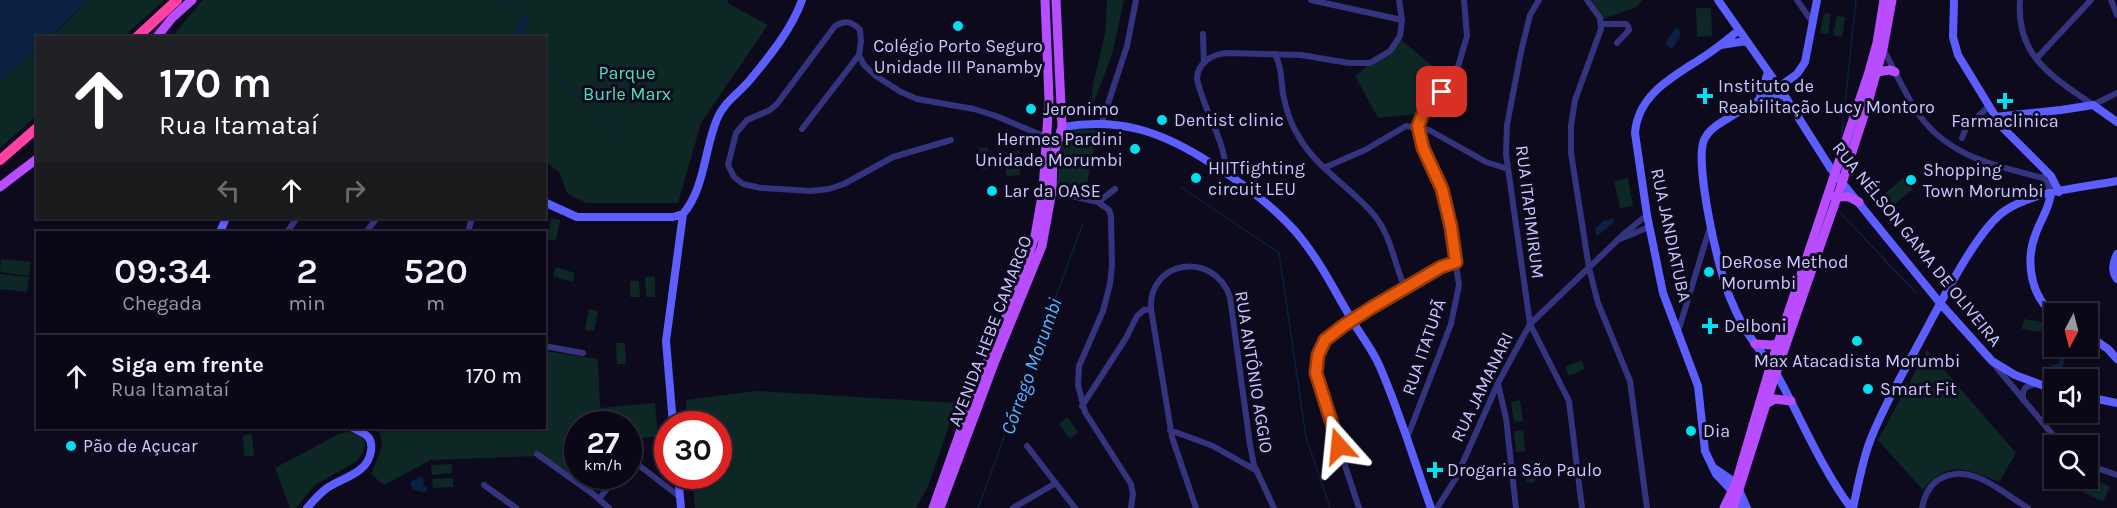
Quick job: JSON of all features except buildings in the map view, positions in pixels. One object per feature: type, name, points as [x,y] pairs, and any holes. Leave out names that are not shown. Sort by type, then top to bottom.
[{"type":"highway","points":[[138,36],[177,0]]},
{"type":"highway","points":[[1,160],[36,129]]},
{"type":"main road","points":[[158,36],[172,18],[192,0]]},
{"type":"main road","points":[[1045,0],[1048,99],[1052,121],[1062,127]]},
{"type":"main road","name":"AVENIDA HEBE CAMARGO","points":[[940,508],[995,361],[1042,246],[1053,157],[1062,127],[1056,0]]},
{"type":"main road","points":[[1724,508],[1736,488],[1789,339],[1877,72],[1884,0]]},
{"type":"main road","points":[[1736,506],[1736,488],[1771,363],[1880,46],[1892,0]]},
{"type":"main road","points":[[1046,29],[1048,35],[1057,39]]},
{"type":"main road","points":[[1877,72],[1890,70],[1895,72]]},
{"type":"main road","name":"AVENIDA HEBE CAMARGO","points":[[933,508],[969,407],[1018,287],[1048,191],[1046,134],[1048,99]]},
{"type":"main road","points":[[0,187],[36,160]]},
{"type":"main road","points":[[1827,197],[1849,197],[1859,202]]},
{"type":"main road","points":[[1755,344],[1778,344],[1789,339]]},
{"type":"main road","points":[[1766,404],[1775,399],[1791,401]]},
{"type":"street","points":[[546,203],[565,213],[587,218],[673,217],[683,214],[690,206],[698,185],[714,128],[723,107],[748,82],[780,40],[802,0]]},
{"type":"street","points":[[1102,122],[1127,46],[1136,0]]},
{"type":"street","points":[[1311,0],[1402,20]]},
{"type":"street","points":[[1226,172],[1222,144],[1197,79],[1198,70],[1204,63],[1212,57],[1225,53],[1275,54],[1370,63],[1385,55],[1400,36],[1402,20],[1399,0]]},
{"type":"street","points":[[1418,126],[1424,111],[1435,101],[1457,70],[1467,36],[1464,0]]},
{"type":"street","name":"RUA ITAPIMIRUM","points":[[1539,0],[1528,23],[1505,137],[1530,324],[1569,401],[1582,508]]},
{"type":"street","points":[[1587,0],[1596,10],[1601,24],[1598,39],[1575,100],[1571,126],[1571,153],[1589,268],[1600,313],[1630,381],[1647,508]]},
{"type":"street","name":"RUA NÉLSON GAMA DE OLIVEIRA","points":[[1718,0],[1779,87],[1835,174],[1940,303],[1992,361],[2015,375],[2044,387]]},
{"type":"street","points":[[1797,0],[1813,24]]},
{"type":"street","points":[[1779,87],[1801,69],[1808,51],[1817,0]]},
{"type":"street","points":[[1954,0],[1954,44],[1958,55],[2005,131],[2045,175],[2054,180],[2055,193],[2032,243],[2031,266],[2036,294],[2044,305]]},
{"type":"street","points":[[2020,0],[2019,19],[2023,38],[2036,59],[2059,81],[2117,122]]},
{"type":"street","points":[[2036,59],[2091,0]]},
{"type":"street","points":[[2111,0],[2117,15]]},
{"type":"street","points":[[802,129],[859,55],[860,30],[852,23],[846,22],[835,26],[777,104],[770,110],[747,120],[736,133],[728,165],[734,177],[752,187],[811,191],[829,189],[844,184],[892,156],[951,140]]},
{"type":"street","points":[[1601,24],[1628,26],[1629,30],[1617,43]]},
{"type":"street","name":"RUA JANDIATUBA","points":[[1739,30],[1721,45],[1660,85],[1648,98],[1636,120],[1635,133],[1649,227],[1663,293],[1698,386],[1705,451],[1716,474],[1736,488],[1747,508]]},
{"type":"street","points":[[1203,34],[1204,63]]},
{"type":"street","name":"RUA JANDIATUBA","points":[[1721,45],[1746,41]]},
{"type":"street","points":[[1880,46],[1916,110],[1930,129],[1952,148],[1977,160],[2010,171],[2045,175]]},
{"type":"street","points":[[1275,54],[1280,64],[1283,94],[1294,129],[1312,156],[1367,206],[1383,228],[1405,288]]},
{"type":"street","points":[[859,55],[869,70],[901,92],[917,99],[974,109],[1046,134]]},
{"type":"street","points":[[1759,100],[1768,72]]},
{"type":"street","points":[[1995,117],[2093,105],[2117,93]]},
{"type":"street","points":[[1785,96],[1771,95],[1759,100],[1714,127],[1705,139],[1702,153],[1704,180],[1719,263],[1730,298],[1755,344],[1771,363],[1838,490],[1852,508]]},
{"type":"street","points":[[1962,138],[1966,128],[1989,106]]},
{"type":"street","points":[[1062,114],[1067,119],[1084,123]]},
{"type":"street","points":[[1062,127],[1102,122],[1156,134],[1226,172],[1260,198],[1296,232],[1324,270],[1379,364],[1431,508]]},
{"type":"street","points":[[1326,167],[1365,150],[1406,126],[1418,126],[1486,162],[1508,169]]},
{"type":"street","name":"RUA ITATUPÃ","points":[[1407,438],[1451,324],[1459,285],[1451,227],[1442,189],[1423,148],[1418,126]]},
{"type":"street","points":[[1852,508],[1868,445],[1879,417],[1940,303],[1970,253],[1997,216],[2022,202],[2117,181]]},
{"type":"street","points":[[1098,202],[1115,189]]},
{"type":"street","points":[[1048,191],[1098,202],[1109,210],[1111,216],[1110,284],[1103,311],[1079,366],[1078,386],[1082,406],[1131,484],[1134,494],[1131,508]]},
{"type":"street","points":[[672,411],[666,341],[683,214]]},
{"type":"street","name":"RUA JAMANARI","points":[[1437,508],[1456,478],[1498,383],[1530,324],[1647,215]]},
{"type":"street","points":[[367,231],[376,219]]},
{"type":"street","points":[[1678,332],[1712,224]]},
{"type":"street","name":"RUA JAMANARI","points":[[1619,239],[1649,227]]},
{"type":"street","points":[[2117,254],[2113,272],[2117,279]]},
{"type":"street","points":[[1359,508],[1316,373],[1318,355],[1325,340],[1332,333],[1441,267],[1456,262]]},
{"type":"street","name":"RUA ANTÔNIO AGGIO","points":[[1082,406],[1126,338],[1137,316],[1144,310],[1151,309],[1152,295],[1158,282],[1174,269],[1186,267],[1202,268],[1215,274],[1222,280],[1230,297],[1250,445],[1257,472],[1274,508]]},
{"type":"street","points":[[1151,309],[1170,430],[1196,508]]},
{"type":"street","points":[[2098,342],[2117,359]]},
{"type":"street","points":[[546,346],[583,353]]},
{"type":"street","points":[[1992,361],[2053,435]]},
{"type":"street","points":[[1498,383],[1506,418],[1516,508]]},
{"type":"street","points":[[2023,400],[2026,387],[2035,384]]},
{"type":"street","points":[[2098,399],[2117,403]]},
{"type":"street","points":[[307,508],[319,494],[359,471],[370,458],[369,436],[355,429]]},
{"type":"street","points":[[1170,430],[1213,446],[1257,472]]},
{"type":"street","points":[[1027,446],[1075,508]]},
{"type":"street","points":[[537,454],[609,508]]},
{"type":"street","points":[[642,468],[680,497]]},
{"type":"street","points":[[2098,468],[2117,475]]},
{"type":"street","points":[[1922,508],[1924,497],[1934,483],[1942,478],[1969,474],[1985,480],[2028,508]]},
{"type":"street","points":[[1013,508],[1056,483]]},
{"type":"street","points":[[484,485],[516,508]]},
{"type":"street","points":[[1838,490],[1848,490],[1858,486]]},
{"type":"street","points":[[599,499],[607,489]]},
{"type":"street","points":[[679,489],[681,508]]},
{"type":"green space","points":[[89,0],[165,0],[124,36],[51,36]]},
{"type":"green space","name":"Parque Burle Marx","points":[[203,0],[727,0],[729,4],[768,25],[701,123],[678,203],[586,203],[567,193],[559,172],[546,162],[546,36],[173,36]]},
{"type":"green space","points":[[1107,0],[1124,0],[1112,55],[1091,110],[1093,85],[1105,34]]},
{"type":"green space","points":[[1592,0],[1642,0],[1637,7],[1603,19]]},
{"type":"green space","points":[[1696,8],[1711,8],[1712,36],[1697,37]]},
{"type":"green space","points":[[1824,13],[1831,14],[1828,34],[1820,33]]},
{"type":"green space","points":[[1837,16],[1845,17],[1842,37],[1833,35]]},
{"type":"green space","points":[[1400,39],[1448,79],[1417,114],[1378,118],[1355,76]]},
{"type":"green space","points":[[36,49],[36,116],[0,148],[0,82]]},
{"type":"green space","points":[[1069,129],[1098,130],[1085,194],[1056,189],[1063,137]]},
{"type":"green space","points":[[1019,151],[1020,175],[1006,176],[1005,152]]},
{"type":"green space","points":[[1628,178],[1633,206],[1620,208],[1614,181]]},
{"type":"green space","points":[[1903,178],[1913,189],[1890,208],[1881,197]]},
{"type":"green space","points":[[551,218],[560,220],[556,241],[547,239]]},
{"type":"green space","points":[[1,259],[31,262],[29,276],[0,272]]},
{"type":"green space","points":[[556,267],[575,273],[573,282],[553,276]]},
{"type":"green space","points":[[0,274],[29,277],[27,292],[0,289]]},
{"type":"green space","points":[[655,276],[655,297],[646,297],[645,277]]},
{"type":"green space","points":[[630,281],[639,281],[640,297],[630,297]]},
{"type":"green space","points":[[589,309],[598,311],[594,331],[585,330]]},
{"type":"green space","points":[[2024,319],[2042,322],[2041,332],[2022,329]]},
{"type":"green space","points":[[616,343],[625,343],[626,364],[617,364]]},
{"type":"green space","points":[[1927,350],[2016,453],[1999,482],[1977,473],[1958,469],[1941,474],[1923,490],[1878,440]]},
{"type":"green space","points":[[546,351],[598,359],[600,408],[655,403],[654,437],[642,438],[642,411],[564,411],[564,477],[536,456],[431,460],[384,485],[371,474],[382,447],[380,433],[374,429],[546,429]]},
{"type":"green space","points":[[1581,360],[1585,369],[1569,376],[1565,367]]},
{"type":"green space","points":[[756,391],[957,403],[928,486],[916,508],[695,508],[693,489],[732,489],[732,411],[687,411],[686,400]]},
{"type":"green space","points":[[1520,400],[1523,421],[1514,422],[1511,402]]},
{"type":"green space","points":[[1067,417],[1078,432],[1070,439],[1059,424]]},
{"type":"green space","points":[[1523,430],[1525,451],[1516,452],[1514,431]]},
{"type":"green space","points":[[348,432],[363,438],[365,446],[361,456],[357,461],[315,485],[296,508],[290,508],[275,468],[341,433]]},
{"type":"green space","points":[[252,434],[254,456],[244,456],[243,435]]},
{"type":"green space","points":[[1533,461],[1535,482],[1526,483],[1524,462]]},
{"type":"green space","points":[[452,464],[452,473],[432,475],[431,465]]},
{"type":"green space","points":[[453,478],[453,487],[433,488],[432,479]]},
{"type":"green space","points":[[2098,481],[2110,487],[2103,502],[2079,490],[2098,489]]},
{"type":"water","points":[[0,0],[89,0],[50,36],[36,36],[36,49],[0,82]]},
{"type":"water","points":[[524,14],[529,18],[524,27],[528,36],[516,36],[516,25]]},
{"type":"water","points":[[1676,27],[1681,31],[1680,37],[1672,49],[1665,44]]},
{"type":"water","points":[[979,148],[988,148],[990,169],[981,170]]},
{"type":"water","points":[[1614,218],[1613,224],[1596,236],[1595,227],[1597,228],[1603,221]]},
{"type":"water","points":[[2059,357],[2065,357],[2062,369],[2050,368],[2052,365],[2059,364]]},
{"type":"water","points":[[421,476],[424,480],[423,485],[428,488],[424,493],[413,490],[410,482]]},
{"type":"waterway","points":[[498,0],[519,7],[522,16]]},
{"type":"waterway","points":[[1841,142],[1856,0]]},
{"type":"waterway","points":[[546,69],[621,132]]},
{"type":"waterway","points":[[1181,187],[1279,253],[1306,437],[1330,508]]},
{"type":"waterway","points":[[1836,208],[1916,293]]},
{"type":"waterway","name":"Córrego Morumbi","points":[[978,508],[1083,223]]},
{"type":"place","name":"Colégio Porto Seguro Unidade III Panamby","points":[[958,26]]},
{"type":"place","name":"Instituto de Reabilitação Lucy Montoro","points":[[1705,96]]},
{"type":"place","name":"Farmaclinica","points":[[2005,101]]},
{"type":"place","name":"Jeronimo","points":[[1031,109]]},
{"type":"place","name":"Dentist clinic","points":[[1162,120]]},
{"type":"place","name":"Hermes Pardini Unidade Morumbi","points":[[1135,149]]},
{"type":"place","name":"HIITfighting circuit LEU","points":[[1196,178]]},
{"type":"place","name":"Shopping Town Morumbi","points":[[1911,180]]},
{"type":"place","name":"Lar da OASE","points":[[992,191]]},
{"type":"place","name":"DeRose Method Morumbi","points":[[1709,272]]},
{"type":"place","name":"Delboni","points":[[1710,326]]},
{"type":"place","name":"Max Atacadista Morumbi","points":[[1857,341]]},
{"type":"place","name":"Smart Fit","points":[[1868,389]]},
{"type":"place","name":"Dia","points":[[1691,431]]},
{"type":"place","name":"Pão de Açucar","points":[[71,446]]},
{"type":"place","name":"Drogaria São Paulo","points":[[1435,470]]},
{"type":"route","points":[[1339,446],[1316,373],[1318,355],[1325,340],[1371,308],[1441,267],[1456,262],[1442,189],[1419,138],[1418,126],[1424,111],[1442,92]]}]
